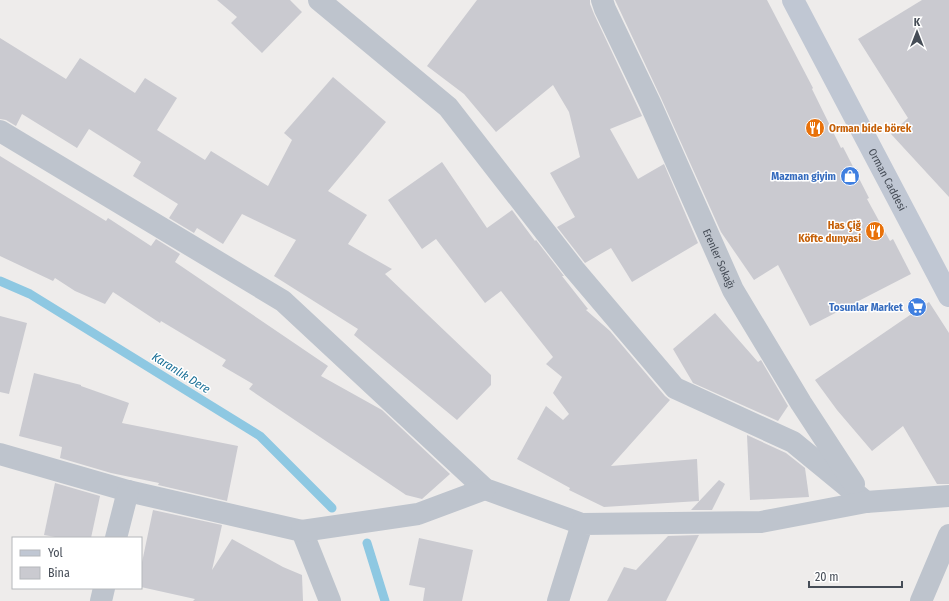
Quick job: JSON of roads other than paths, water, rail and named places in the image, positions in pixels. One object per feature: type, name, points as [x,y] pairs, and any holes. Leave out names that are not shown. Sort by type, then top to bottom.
[{"type":"street","points":[[319,0],[448,107],[574,269],[675,388],[793,442],[866,502]]},
{"type":"street","name":"Erenler Sokağı","points":[[602,0],[650,103],[733,290],[801,403],[866,502]]},
{"type":"street","name":"Orman Caddesi","points":[[793,0],[949,296]]},
{"type":"street","points":[[0,131],[284,302],[485,489],[582,524],[761,522],[866,502],[949,496]]},
{"type":"street","points":[[0,454],[128,491],[302,531],[418,514],[485,489]]},
{"type":"street","points":[[116,537],[128,491]]},
{"type":"street","points":[[558,601],[582,524]]},
{"type":"street","points":[[302,531],[330,601]]},
{"type":"street","points":[[921,601],[949,535]]},
{"type":"street","points":[[101,601],[104,589]]},
{"type":"waterway","name":"Karanlık Dere","points":[[0,281],[30,294],[260,436],[332,508]]},
{"type":"waterway","name":"Karanlık Dere","points":[[367,543],[385,601]]},
{"type":"place","name":"Orman bide börek","points":[[815,128]]},
{"type":"place","name":"Mazman giyim","points":[[850,176]]},
{"type":"place","name":"Has Çiğ Köfte dunyasi","points":[[875,231]]},
{"type":"place","name":"Tosunlar Market","points":[[917,307]]}]
